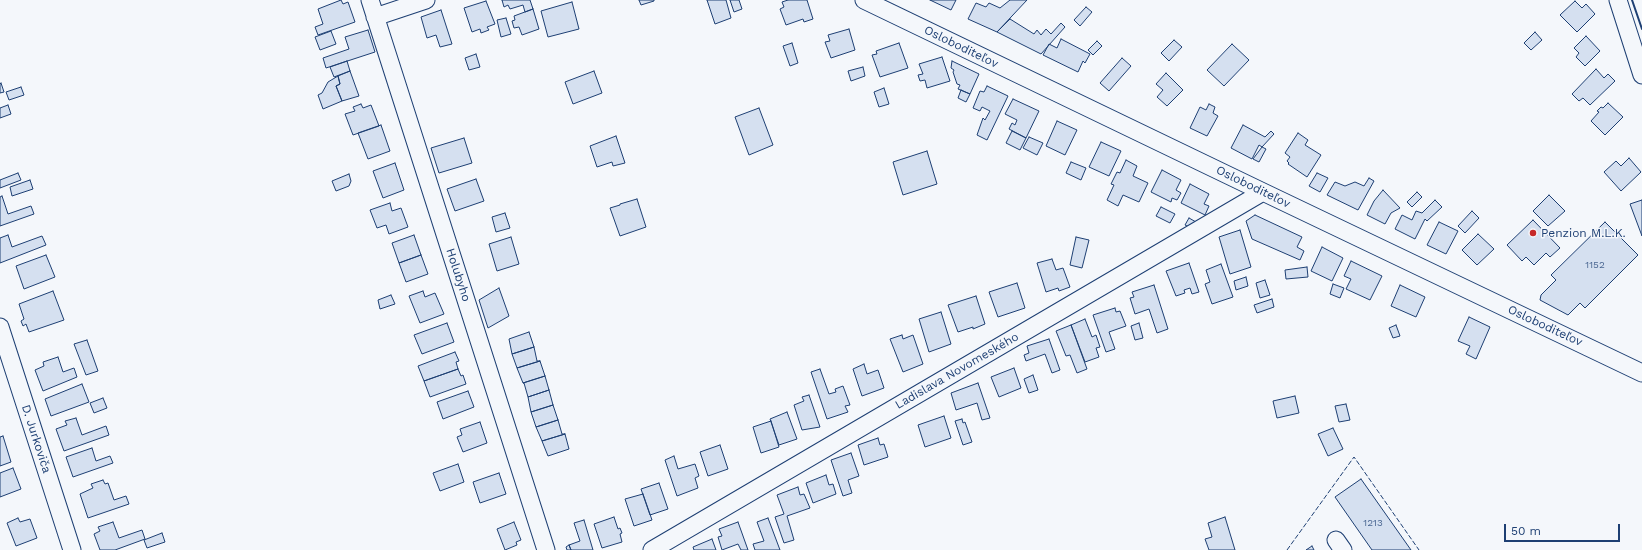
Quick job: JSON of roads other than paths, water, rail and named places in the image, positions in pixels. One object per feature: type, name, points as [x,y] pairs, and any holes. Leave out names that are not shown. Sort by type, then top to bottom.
[{"type":"street","name":"Holubyho","points":[[370,0],[546,550]]},
{"type":"street","points":[[375,17],[426,0]]},
{"type":"street","name":"Osloboditeľov","points":[[864,0],[1642,373]]},
{"type":"street","points":[[1618,0],[1642,75]]},
{"type":"street","name":"Ladislava Novomeského","points":[[652,550],[1263,192]]},
{"type":"street","name":"D. Jurkoviča","points":[[0,327],[72,550]]},
{"type":"place","name":"Penzion M.L.K.","points":[[1533,233]]}]
